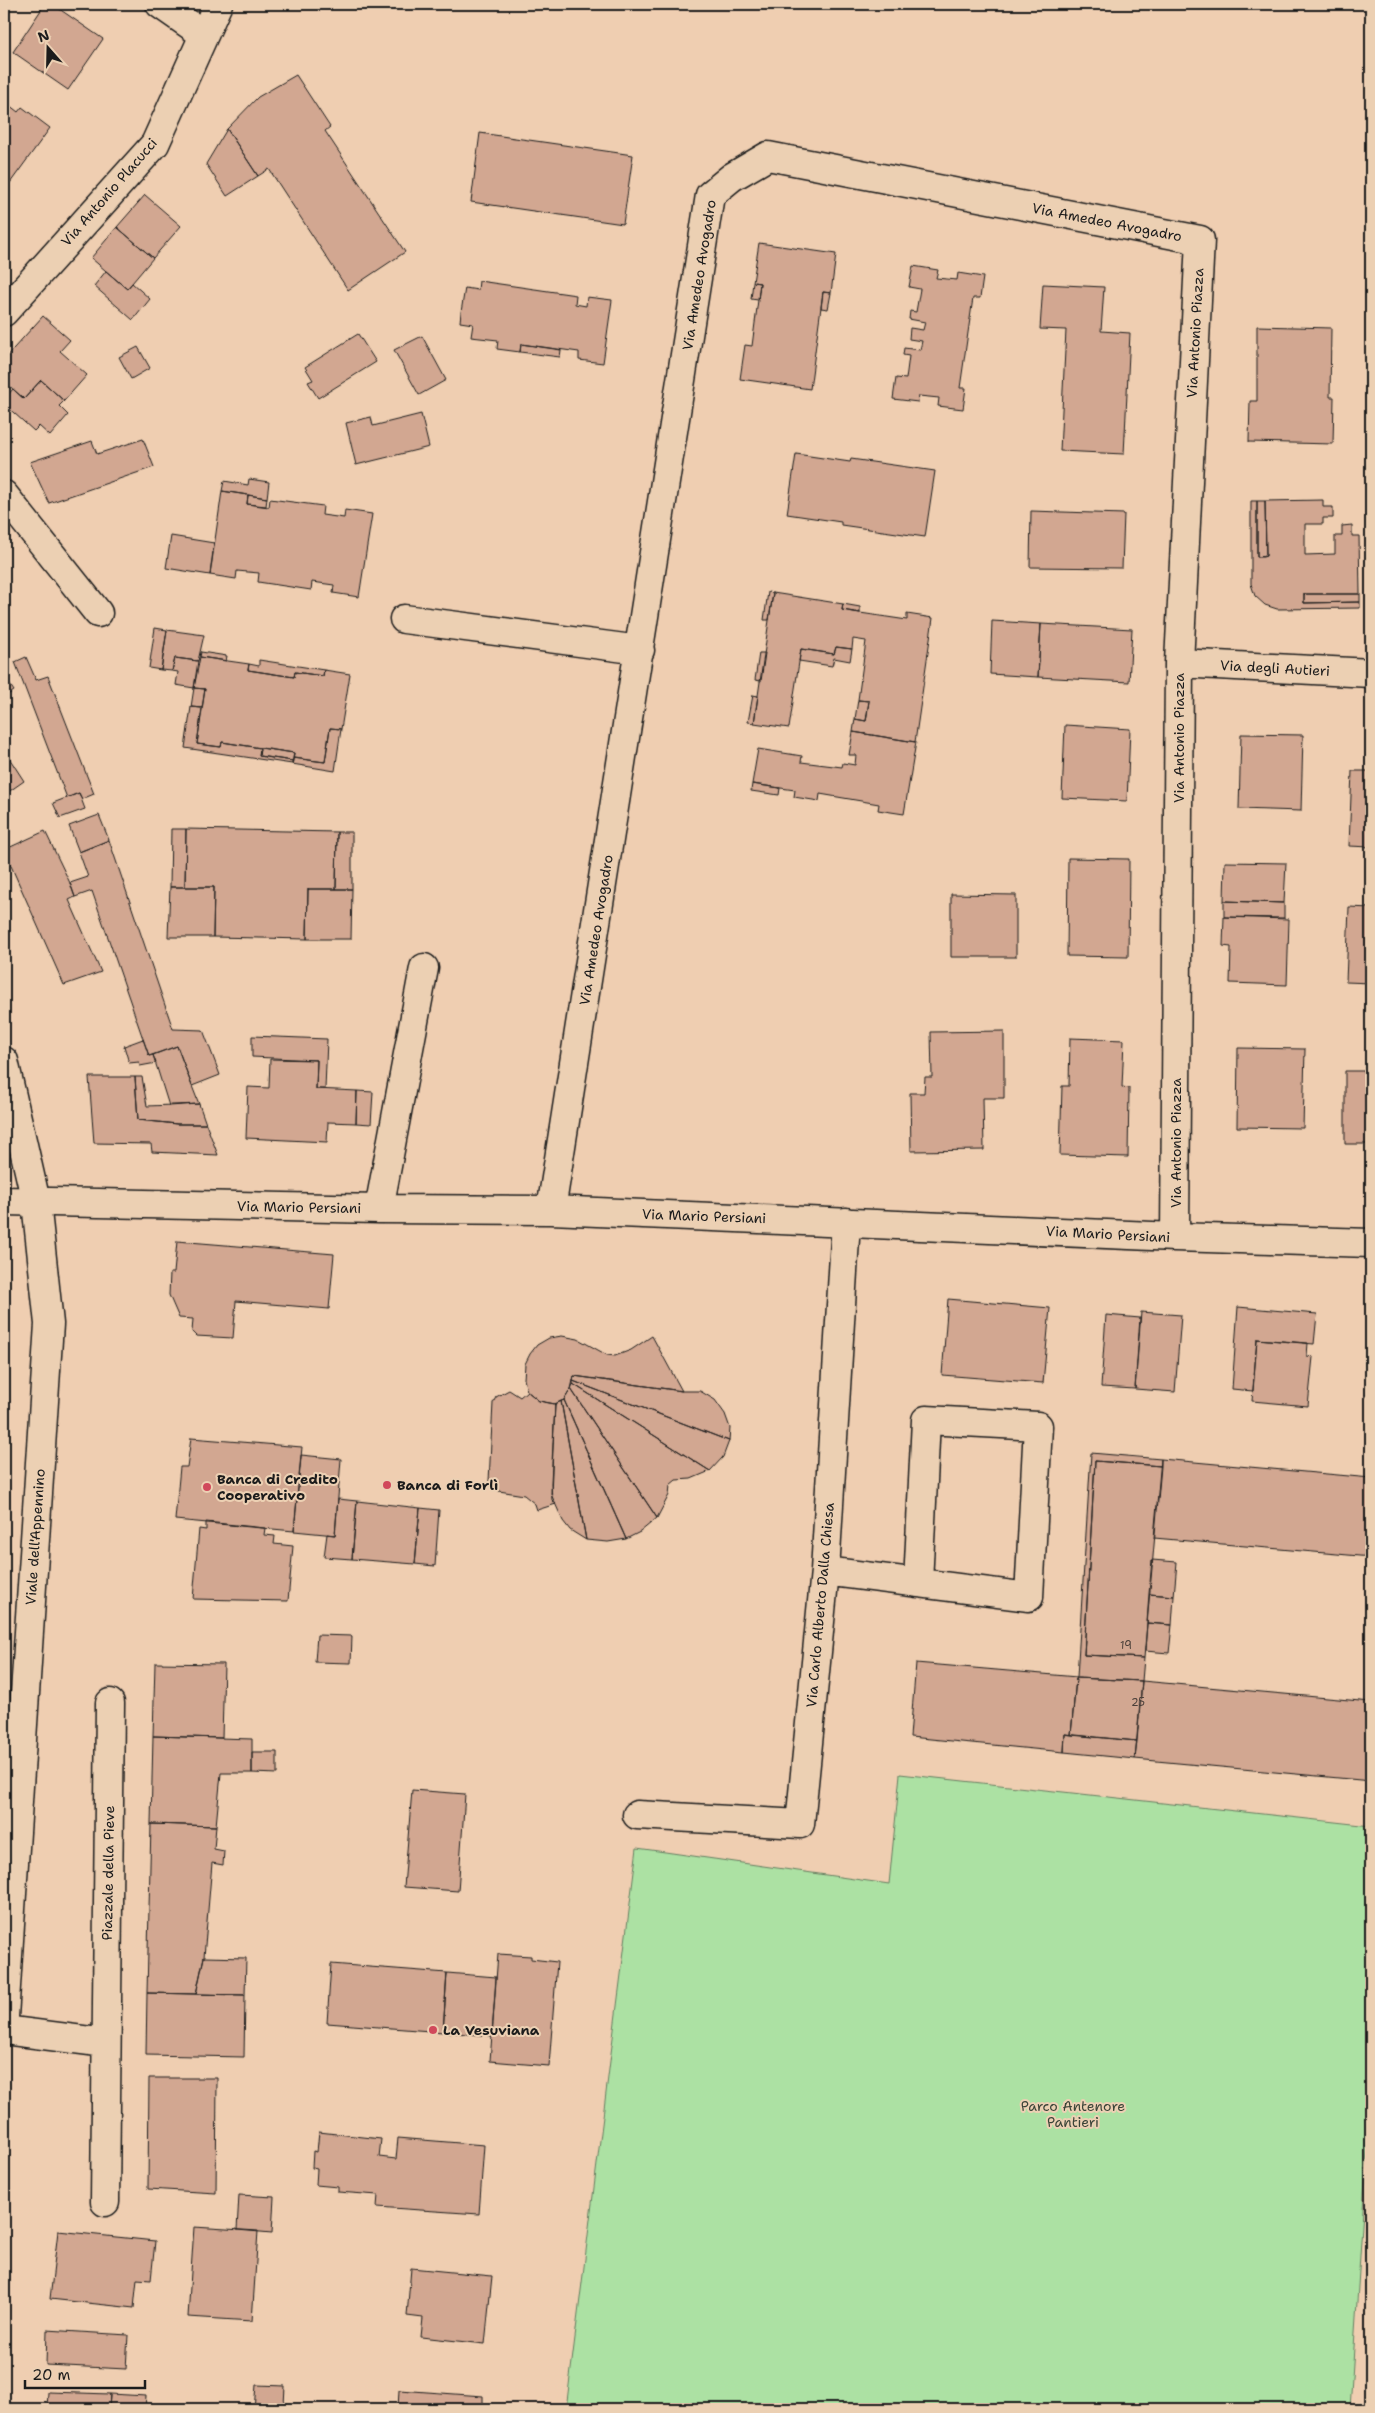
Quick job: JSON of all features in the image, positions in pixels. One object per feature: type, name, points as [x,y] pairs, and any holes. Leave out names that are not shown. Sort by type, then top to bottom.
[{"type":"street","points":[[160,4],[203,34]]},
{"type":"street","name":"Via Antonio Placucci","points":[[4,312],[155,144],[218,4]]},
{"type":"street","name":"Via Amedeo Avogadro","points":[[551,1210],[710,195],[732,177],[768,156],[1200,240]]},
{"type":"street","name":"Via Antonio Piazza","points":[[1175,1237],[1179,663],[1200,240]]},
{"type":"street","points":[[4,494],[98,613]]},
{"type":"street","points":[[404,619],[640,650]]},
{"type":"street","name":"Via degli Autieri","points":[[1179,663],[1371,673]]},
{"type":"street","points":[[379,1209],[424,968]]},
{"type":"street","name":"Viale dell'Appennino","points":[[4,1061],[36,1202],[49,1324],[9,1858],[4,2017]]},
{"type":"street","name":"Via Mario Persiani","points":[[4,1200],[379,1209],[551,1210],[1175,1237],[1371,1243]]},
{"type":"street","name":"Via Carlo Alberto Dalla Chiesa","points":[[637,1815],[800,1824],[825,1571],[846,1222]]},
{"type":"street","points":[[825,1571],[918,1583],[1029,1597],[1038,1426],[926,1420],[918,1583]]},
{"type":"street","name":"Piazzale della Pieve","points":[[105,2202],[110,1703]]},
{"type":"street","points":[[4,2030],[106,2043]]},
{"type":"green space","name":"Parco Antenore Pantieri","points":[[900,1774],[1371,1826],[1371,2087],[1350,2409],[566,2409],[637,1848],[889,1884]]},
{"type":"building","points":[[45,4],[52,4],[103,39],[68,90],[13,52]]},
{"type":"building","points":[[296,75],[330,127],[325,131],[405,252],[348,290],[269,169],[258,176],[227,129],[258,97]]},
{"type":"building","points":[[4,101],[18,112],[22,107],[50,128],[10,183],[4,178]]},
{"type":"building","points":[[227,129],[258,176],[227,196],[206,164]]},
{"type":"building","points":[[480,133],[633,155],[623,224],[471,202]]},
{"type":"building","points":[[145,195],[181,226],[153,258],[117,227]]},
{"type":"building","points":[[117,227],[153,258],[127,289],[91,258]]},
{"type":"building","points":[[759,243],[836,254],[831,293],[823,292],[810,389],[740,379],[745,345],[752,346],[760,283],[753,282]]},
{"type":"building","points":[[913,266],[938,270],[936,278],[957,280],[958,273],[983,277],[980,298],[973,298],[960,388],[966,388],[963,409],[938,406],[939,398],[919,396],[918,402],[893,399],[896,378],[906,379],[909,356],[903,355],[904,348],[920,350],[922,341],[909,339],[910,328],[923,330],[925,322],[909,319],[910,311],[916,312],[920,289],[909,287]]},
{"type":"building","points":[[106,271],[127,289],[132,283],[150,299],[133,320],[94,286]]},
{"type":"building","points":[[479,281],[576,295],[575,304],[586,306],[587,297],[612,300],[603,363],[579,360],[579,352],[521,344],[520,352],[497,349],[498,340],[471,337],[473,324],[460,322],[461,312],[465,288],[478,290]]},
{"type":"building","points":[[753,282],[760,283],[758,300],[751,299]]},
{"type":"building","points":[[1043,284],[1104,287],[1101,331],[1130,333],[1124,454],[1060,451],[1066,330],[1040,329]]},
{"type":"building","points":[[823,292],[831,293],[828,309],[821,308]]},
{"type":"building","points":[[43,316],[70,340],[60,351],[87,375],[64,401],[41,380],[24,399],[4,381],[4,359]]},
{"type":"building","points":[[1257,326],[1331,328],[1330,397],[1334,397],[1333,444],[1249,442],[1250,401],[1257,401]]},
{"type":"building","points":[[358,334],[376,362],[318,398],[308,382],[313,380],[305,367]]},
{"type":"building","points":[[422,336],[446,380],[419,395],[394,350]]},
{"type":"building","points":[[521,344],[561,350],[560,357],[520,352]]},
{"type":"building","points":[[138,347],[150,368],[131,379],[119,357]]},
{"type":"building","points":[[41,380],[64,401],[59,406],[68,415],[50,436],[39,426],[34,431],[4,404],[4,399],[13,389],[24,399]]},
{"type":"building","points":[[421,414],[429,447],[356,465],[346,423],[371,417],[373,426]]},
{"type":"building","points":[[143,439],[154,467],[49,503],[30,462],[92,441],[97,454]]},
{"type":"building","points":[[796,454],[850,462],[851,459],[935,471],[925,537],[841,525],[841,522],[787,514]]},
{"type":"building","points":[[249,479],[269,482],[267,498],[222,491],[224,481],[248,485]]},
{"type":"building","points":[[222,491],[248,495],[247,504],[269,507],[270,499],[323,506],[322,515],[344,518],[345,510],[372,514],[359,597],[333,593],[334,585],[312,582],[311,590],[258,582],[259,573],[237,571],[236,579],[210,575]]},
{"type":"building","points":[[248,495],[267,498],[266,506],[247,504]]},
{"type":"building","points":[[1323,500],[1323,507],[1333,507],[1333,518],[1323,518],[1323,524],[1305,524],[1305,555],[1335,554],[1335,536],[1342,536],[1342,526],[1352,525],[1352,536],[1359,536],[1360,594],[1304,594],[1304,603],[1360,602],[1360,608],[1277,609],[1265,605],[1255,596],[1251,584],[1251,501],[1257,501],[1257,557],[1263,557],[1266,556],[1265,501]]},
{"type":"building","points":[[1257,501],[1265,501],[1266,556],[1257,557]]},
{"type":"building","points":[[1031,511],[1124,514],[1122,568],[1030,567]]},
{"type":"building","points":[[171,536],[214,543],[210,575],[166,568]]},
{"type":"building","points":[[768,592],[773,593],[769,620],[764,620]]},
{"type":"building","points":[[773,593],[843,604],[842,610],[860,613],[907,620],[907,614],[933,618],[915,742],[853,732],[855,719],[866,721],[869,701],[858,700],[866,641],[853,639],[852,649],[836,647],[834,654],[801,649],[789,728],[754,723]]},
{"type":"building","points":[[1304,594],[1360,594],[1360,602],[1304,603]]},
{"type":"building","points":[[843,604],[860,607],[860,613],[842,610]]},
{"type":"building","points":[[992,621],[1041,624],[1038,677],[990,674]]},
{"type":"building","points":[[1041,624],[1132,629],[1129,682],[1038,677]]},
{"type":"building","points":[[155,628],[167,630],[161,670],[149,668]]},
{"type":"building","points":[[167,630],[204,635],[198,661],[175,658],[172,671],[161,670]]},
{"type":"building","points":[[836,647],[852,649],[850,661],[834,658],[832,666],[799,661],[801,649],[834,654]]},
{"type":"building","points":[[201,652],[227,656],[226,661],[200,657]]},
{"type":"building","points":[[759,653],[765,653],[761,681],[755,680]]},
{"type":"building","points":[[26,657],[36,680],[48,676],[94,794],[82,799],[79,793],[67,798],[15,662]]},
{"type":"building","points":[[200,657],[249,664],[248,670],[294,677],[295,672],[323,676],[324,670],[350,674],[341,729],[330,728],[325,762],[293,758],[294,753],[222,742],[221,747],[197,744],[205,689],[194,688]]},
{"type":"building","points":[[175,658],[198,661],[194,688],[176,685],[178,672],[172,671]]},
{"type":"building","points":[[259,660],[324,670],[323,676],[295,672],[294,677],[248,670],[249,664],[259,666]]},
{"type":"building","points":[[4,676],[14,691],[4,697]]},
{"type":"building","points":[[194,688],[205,689],[202,708],[191,707]]},
{"type":"building","points":[[753,695],[758,696],[754,723],[748,722]]},
{"type":"building","points":[[858,700],[869,701],[866,721],[855,719]]},
{"type":"building","points":[[191,707],[202,708],[197,744],[221,747],[222,742],[260,748],[259,756],[293,761],[292,764],[185,748]]},
{"type":"building","points":[[1065,725],[1130,729],[1127,801],[1062,798]]},
{"type":"building","points":[[330,728],[341,729],[335,771],[292,764],[293,758],[325,762]]},
{"type":"building","points":[[853,732],[916,742],[904,814],[878,810],[879,804],[820,794],[819,801],[794,797],[795,790],[752,784],[758,749],[802,756],[801,762],[842,767],[843,763],[855,765],[856,755],[849,755]]},
{"type":"building","points":[[1241,734],[1303,735],[1301,811],[1239,809]]},
{"type":"building","points":[[260,748],[294,753],[293,761],[259,756]]},
{"type":"building","points":[[4,750],[24,781],[4,795]]},
{"type":"building","points":[[1352,771],[1371,771],[1371,847],[1349,846]]},
{"type":"building","points":[[752,784],[780,788],[779,795],[751,791]]},
{"type":"building","points":[[79,793],[85,809],[60,818],[53,803]]},
{"type":"building","points":[[99,815],[109,840],[79,852],[69,826]]},
{"type":"building","points":[[171,829],[186,829],[185,887],[170,887]]},
{"type":"building","points":[[186,829],[337,832],[336,889],[308,889],[307,939],[213,937],[214,887],[185,887]]},
{"type":"building","points":[[45,831],[70,883],[75,897],[69,900],[101,972],[64,985],[4,850]]},
{"type":"building","points":[[337,832],[352,832],[352,889],[336,889]]},
{"type":"building","points":[[109,840],[173,1029],[203,1030],[220,1075],[192,1086],[177,1046],[149,1056],[92,891],[75,897],[70,883],[88,877],[79,852]]},
{"type":"building","points":[[1068,858],[1129,859],[1128,957],[1067,956]]},
{"type":"building","points":[[1225,862],[1286,863],[1284,903],[1224,901]]},
{"type":"building","points":[[170,887],[214,887],[213,937],[168,937]]},
{"type":"building","points":[[308,889],[352,889],[351,939],[307,939]]},
{"type":"building","points":[[951,894],[1016,895],[1016,957],[951,957]]},
{"type":"building","points":[[1224,901],[1284,903],[1284,918],[1224,917]]},
{"type":"building","points":[[1349,907],[1371,908],[1371,983],[1346,982]]},
{"type":"building","points":[[1224,917],[1289,919],[1287,985],[1230,983],[1231,947],[1223,946]]},
{"type":"building","points":[[1004,1031],[1004,1098],[983,1098],[984,1150],[911,1151],[910,1093],[924,1093],[925,1077],[932,1077],[931,1032]]},
{"type":"building","points":[[252,1036],[327,1039],[325,1089],[316,1089],[317,1060],[252,1057]]},
{"type":"building","points":[[1070,1038],[1124,1040],[1122,1087],[1129,1088],[1128,1157],[1060,1155],[1062,1086],[1069,1086]]},
{"type":"building","points":[[143,1039],[149,1056],[153,1055],[156,1063],[140,1066],[139,1062],[129,1063],[124,1046]]},
{"type":"building","points":[[177,1046],[199,1104],[169,1106],[153,1055]]},
{"type":"building","points":[[1238,1048],[1305,1049],[1303,1128],[1237,1127]]},
{"type":"building","points":[[270,1059],[317,1060],[316,1089],[357,1091],[356,1123],[328,1122],[327,1142],[246,1138],[248,1087],[269,1088]]},
{"type":"building","points":[[1345,1071],[1371,1071],[1371,1144],[1345,1144]]},
{"type":"building","points":[[89,1077],[135,1077],[138,1120],[177,1124],[206,1124],[218,1155],[152,1152],[151,1144],[94,1143]]},
{"type":"building","points":[[135,1077],[142,1077],[147,1106],[199,1104],[206,1124],[177,1124],[138,1120]]},
{"type":"building","points":[[357,1091],[373,1092],[371,1124],[356,1123]]},
{"type":"building","points":[[177,1241],[334,1254],[329,1309],[236,1301],[233,1338],[196,1336],[192,1332],[193,1319],[179,1318],[169,1295],[170,1273],[174,1273]]},
{"type":"building","points":[[948,1299],[1050,1308],[1043,1383],[942,1375]]},
{"type":"building","points":[[1238,1307],[1317,1314],[1314,1344],[1257,1339],[1253,1391],[1232,1389]]},
{"type":"building","points":[[1141,1312],[1181,1315],[1175,1392],[1135,1389]]},
{"type":"building","points":[[1106,1315],[1140,1318],[1135,1389],[1101,1387]]},
{"type":"building","points":[[562,1336],[578,1339],[607,1355],[615,1356],[631,1350],[652,1336],[682,1391],[574,1376],[571,1389],[564,1400],[555,1404],[539,1401],[527,1391],[524,1379],[525,1364],[537,1345],[549,1338]]},
{"type":"building","points":[[1257,1339],[1308,1343],[1307,1356],[1313,1357],[1308,1406],[1252,1401]]},
{"type":"building","points":[[1371,1355],[1371,1397],[1367,1397]]},
{"type":"building","points":[[574,1376],[682,1391],[700,1391],[715,1400],[725,1414],[730,1428],[729,1441],[573,1381]]},
{"type":"building","points":[[573,1381],[729,1441],[723,1457],[710,1471],[573,1384]]},
{"type":"building","points":[[573,1384],[710,1471],[691,1479],[676,1480],[670,1485],[669,1495],[657,1518],[571,1389]]},
{"type":"building","points":[[571,1389],[657,1518],[640,1532],[626,1539],[564,1400]]},
{"type":"building","points":[[509,1390],[520,1397],[527,1391],[539,1401],[555,1404],[551,1483],[552,1500],[556,1504],[537,1510],[535,1504],[524,1495],[499,1491],[493,1488],[489,1481],[493,1403],[496,1397]]},
{"type":"building","points":[[564,1400],[626,1539],[608,1542],[586,1540],[561,1401]]},
{"type":"building","points":[[561,1401],[586,1540],[570,1530],[563,1521],[551,1494],[555,1404]]},
{"type":"building","points":[[191,1438],[302,1447],[294,1531],[175,1520],[180,1467],[187,1467]]},
{"type":"building","points":[[1091,1453],[1161,1459],[1161,1466],[1095,1461],[1084,1655],[1144,1658],[1142,1681],[1076,1678],[1071,1735],[1065,1734],[1064,1752],[910,1737],[916,1663],[1077,1677]]},
{"type":"building","points":[[301,1455],[341,1459],[335,1535],[294,1531]]},
{"type":"building","points":[[1161,1459],[1371,1478],[1371,1557],[1154,1538]]},
{"type":"building","points":[[1095,1461],[1161,1466],[1144,1658],[1084,1655]]},
{"type":"building","points":[[338,1499],[357,1501],[352,1559],[324,1557],[327,1534],[335,1535]]},
{"type":"building","points":[[357,1501],[420,1508],[415,1564],[352,1559]]},
{"type":"building","points":[[420,1508],[439,1510],[435,1566],[415,1564]]},
{"type":"building","points":[[206,1522],[265,1528],[264,1535],[275,1536],[274,1544],[293,1546],[288,1601],[193,1599],[199,1529],[206,1530]]},
{"type":"building","points":[[1152,1560],[1177,1562],[1174,1596],[1149,1594]]},
{"type":"building","points":[[1149,1594],[1174,1596],[1172,1625],[1147,1623]]},
{"type":"building","points":[[1147,1623],[1172,1625],[1169,1653],[1145,1651]]},
{"type":"building","points":[[317,1635],[352,1636],[351,1663],[315,1662]]},
{"type":"building","points":[[155,1663],[224,1664],[222,1738],[153,1736]]},
{"type":"building","points":[[1076,1678],[1142,1681],[1137,1741],[1071,1735]]},
{"type":"building","points":[[1142,1681],[1371,1702],[1371,1781],[1135,1759]]},
{"type":"building","points":[[1065,1734],[1137,1741],[1135,1759],[1064,1752]]},
{"type":"building","points":[[153,1736],[252,1739],[252,1773],[221,1773],[216,1826],[151,1824]]},
{"type":"building","points":[[252,1752],[277,1752],[277,1774],[252,1773]]},
{"type":"building","points":[[412,1790],[465,1794],[458,1891],[404,1887]]},
{"type":"building","points":[[151,1824],[216,1826],[214,1849],[224,1851],[223,1865],[212,1863],[204,1957],[196,1994],[147,1993]]},
{"type":"building","points":[[498,1954],[531,1956],[531,1959],[557,1962],[549,2066],[490,2061]]},
{"type":"building","points":[[204,1957],[246,1958],[245,1995],[196,1994]]},
{"type":"building","points":[[331,1964],[447,1973],[443,2032],[327,2023]]},
{"type":"building","points":[[447,1973],[496,1977],[492,2036],[443,2032]]},
{"type":"building","points":[[147,1993],[245,1995],[244,2057],[146,2055]]},
{"type":"building","points":[[149,2078],[217,2078],[216,2193],[148,2189]]},
{"type":"building","points":[[319,2132],[381,2139],[379,2157],[396,2159],[398,2138],[484,2145],[479,2214],[377,2207],[378,2195],[338,2192],[338,2187],[316,2185],[317,2169],[312,2168],[313,2151],[317,2152]]},
{"type":"building","points":[[239,2195],[274,2197],[272,2233],[237,2230]]},
{"type":"building","points":[[194,2227],[258,2231],[252,2321],[188,2317]]},
{"type":"building","points":[[58,2231],[155,2241],[151,2280],[137,2279],[134,2308],[50,2299]]},
{"type":"building","points":[[411,2268],[492,2276],[485,2344],[421,2337],[423,2318],[407,2316]]},
{"type":"building","points":[[47,2330],[128,2335],[126,2369],[46,2365]]},
{"type":"building","points":[[256,2385],[285,2386],[284,2405],[319,2407],[319,2409],[254,2409]]},
{"type":"building","points":[[399,2390],[483,2396],[483,2409],[398,2409]]},
{"type":"building","points":[[48,2392],[110,2394],[109,2409],[47,2409]]},
{"type":"building","points":[[110,2394],[146,2396],[145,2409],[109,2409]]},
{"type":"place","name":"Banca di Forlì","points":[[387,1485]]},
{"type":"place","name":"Banca di Credito Cooperativo","points":[[207,1487]]},
{"type":"place","name":"La Vesuviana","points":[[433,2030]]}]
